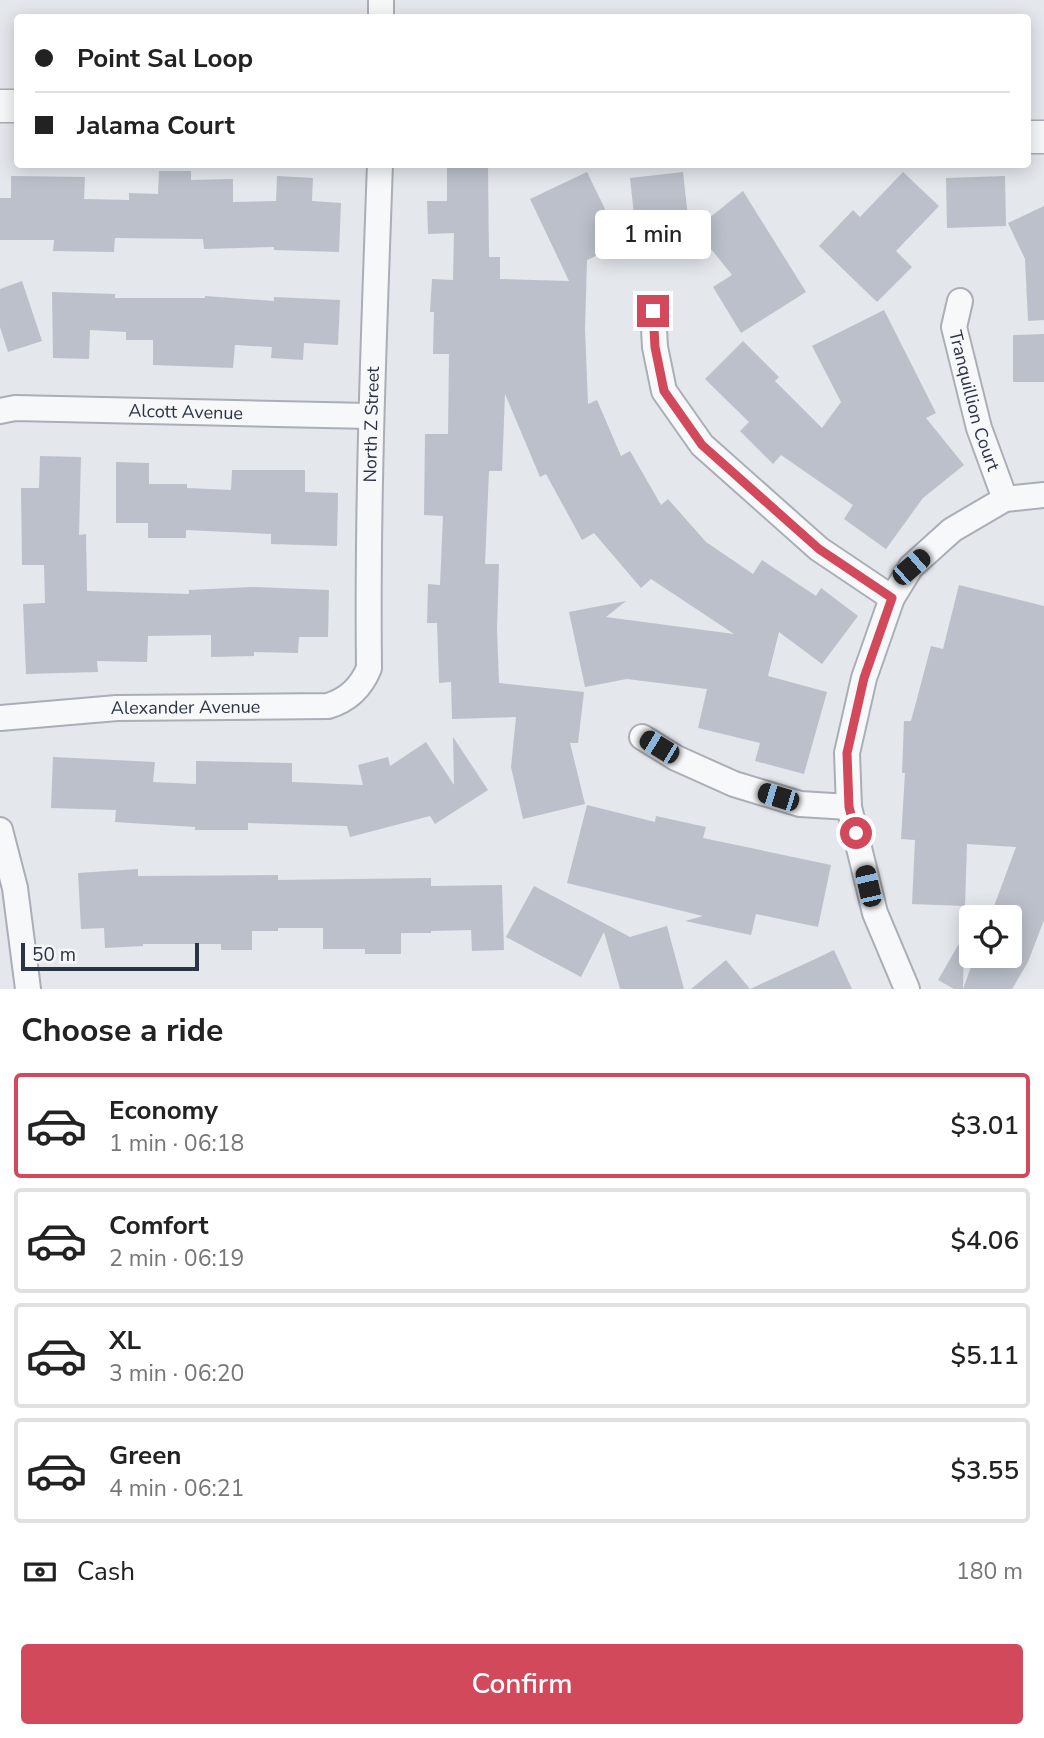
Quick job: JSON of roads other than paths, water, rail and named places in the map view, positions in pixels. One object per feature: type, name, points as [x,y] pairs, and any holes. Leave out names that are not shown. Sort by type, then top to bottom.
[{"type":"street","name":"North Z Street","points":[[363,683],[369,668],[370,416],[380,168]]},
{"type":"street","name":"Tranquillion Court","points":[[960,301],[954,327],[979,428],[1005,499]]},
{"type":"street","points":[[653,311],[655,347],[664,391],[702,445],[819,549],[892,598]]},
{"type":"street","name":"Alcott Avenue","points":[[0,411],[15,408],[370,416]]},
{"type":"street","points":[[907,989],[875,913],[849,807],[847,753],[864,678],[892,598],[911,567],[952,530],[1005,499],[1044,495]]},
{"type":"street","name":"Alexander Avenue","points":[[0,718],[117,708],[328,706],[343,701],[363,683]]},
{"type":"street","points":[[642,737],[677,758],[734,784],[800,804],[849,807]]},
{"type":"street","points":[[0,830],[15,888],[28,989]]}]
